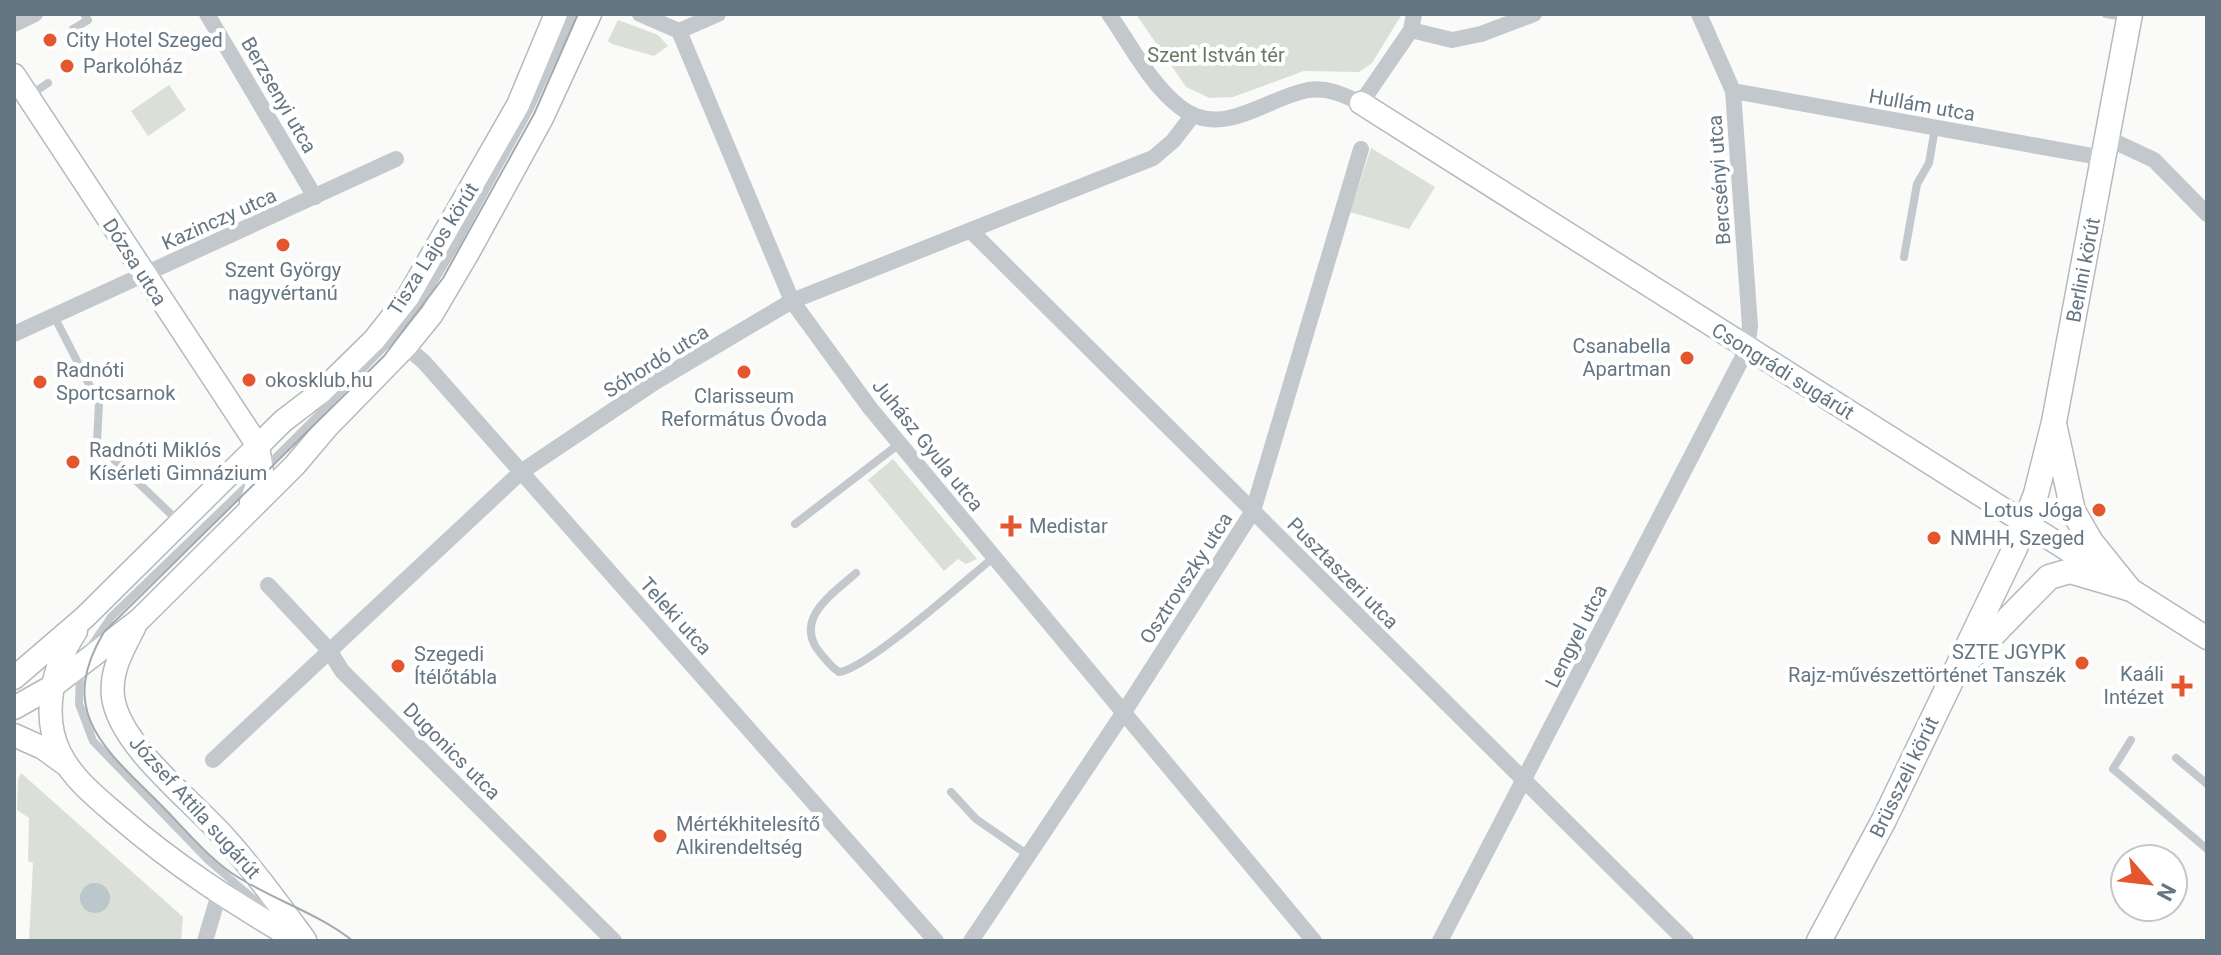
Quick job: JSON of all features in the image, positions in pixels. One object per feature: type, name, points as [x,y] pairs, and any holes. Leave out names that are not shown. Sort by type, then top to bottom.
[{"type":"main road","name":"Berlini körút","points":[[2026,523],[2054,422],[2105,148],[2122,15]]},
{"type":"main road","points":[[2054,422],[2073,511],[2091,542],[2128,588]]},
{"type":"main road","name":"Brüsszeli körút","points":[[1819,941],[1884,820],[2026,523]]},
{"type":"main road","points":[[1955,673],[2049,577],[2070,571],[2128,588]]},
{"type":"street","points":[[14,24],[35,14]]},
{"type":"street","name":"Berzsenyi utca","points":[[207,14],[315,197]]},
{"type":"street","name":"Tisza Lajos körút","points":[[14,708],[53,686],[139,620],[295,465],[328,426],[391,342],[408,297],[518,105],[556,14]]},
{"type":"street","name":"Tisza Lajos körút","points":[[17,675],[85,617],[258,446],[391,342],[432,314],[542,118],[590,14]]},
{"type":"street","points":[[640,14],[679,31],[718,14]]},
{"type":"street","points":[[1109,14],[1162,90],[1193,115],[1227,119],[1308,90],[1338,92],[1361,103],[1412,22],[1452,40],[1534,14]]},
{"type":"street","name":"Bercsényi utca","points":[[1699,14],[1733,91],[1750,326],[1747,349]]},
{"type":"street","name":"Juhász Gyula utca","points":[[679,31],[792,301],[899,444],[1314,941]]},
{"type":"street","name":"Dózsa utca","points":[[14,75],[143,276],[258,446]]},
{"type":"street","name":"Hullám utca","points":[[1733,91],[1936,127],[2105,148],[2154,160],[2207,214]]},
{"type":"street","name":"Csongrádi sugárút","points":[[1361,103],[2207,638]]},
{"type":"street","name":"Sóhordó utca","points":[[213,760],[521,472],[655,382],[792,301],[1153,158],[1173,141],[1193,115]]},
{"type":"street","name":"Osztrovszky utca","points":[[971,941],[1253,511],[1361,149]]},
{"type":"street","name":"Kazinczy utca","points":[[14,334],[396,159]]},
{"type":"street","name":"Pusztaszeri utca","points":[[972,232],[1686,941]]},
{"type":"street","name":"Teleki utca","points":[[391,342],[521,472],[936,941]]},
{"type":"street","name":"Lengyel utca","points":[[1440,941],[1747,349]]},
{"type":"street","points":[[246,512],[262,471],[258,446]]},
{"type":"street","name":"Dugonics utca","points":[[268,585],[329,650],[342,671],[614,941]]},
{"type":"street","name":"József Attila sugárút","points":[[85,617],[59,661],[53,686],[53,733],[66,765],[100,800],[170,860],[219,894],[302,941]]},
{"type":"street","points":[[113,698],[119,658],[139,620]]},
{"type":"street","points":[[17,675],[59,661],[82,664]]},
{"type":"street","name":"József Attila sugárút","points":[[82,664],[105,677],[123,723],[138,746],[232,845],[302,941]]},
{"type":"street","points":[[14,735],[43,748],[66,765]]},
{"type":"street","points":[[205,941],[219,894]]},
{"type":"lane","points":[[73,29],[88,20],[84,14]]},
{"type":"lane","name":"Tisza Lajos körút","points":[[302,941],[208,860],[93,741],[79,704],[82,664],[93,641],[111,617],[391,342],[421,303],[530,112],[573,14]]},
{"type":"lane","points":[[27,97],[48,83]]},
{"type":"lane","points":[[1904,257],[1917,184],[1929,163],[1936,127]]},
{"type":"lane","points":[[53,316],[99,404],[97,443],[182,524]]},
{"type":"lane","points":[[795,524],[899,444]]},
{"type":"lane","points":[[856,573],[825,600],[809,630],[811,642],[839,672],[854,668],[902,633],[994,557]]},
{"type":"lane","points":[[2131,740],[2113,769],[2207,849]]},
{"type":"lane","points":[[2176,758],[2207,784]]},
{"type":"lane","points":[[951,792],[976,819],[1028,856]]},
{"type":"green space","name":"Szent István tér","points":[[1136,14],[1402,14],[1372,63],[1359,72],[1304,71],[1233,97],[1210,98],[1186,87]]},
{"type":"green space","points":[[618,20],[658,35],[668,46],[654,56],[612,44],[608,41]]},
{"type":"green space","points":[[169,85],[186,110],[148,136],[131,111]]},
{"type":"green space","points":[[1371,148],[1435,187],[1409,229],[1350,212]]},
{"type":"green space","points":[[893,459],[977,559],[966,564],[958,559],[944,571],[868,480]]},
{"type":"green space","points":[[21,773],[183,917],[181,941],[29,941],[33,863],[28,861],[29,818],[17,810]]},
{"type":"shaded area","points":[[95,883],[101,884],[109,892],[109,904],[101,912],[95,913],[89,912],[81,904],[80,898],[81,892],[89,884]]},
{"type":"tram line","points":[[353,941],[323,921],[260,890],[220,865],[121,765],[93,727],[86,707],[85,685],[90,660],[104,632],[384,356],[443,278],[534,114],[578,14]]},
{"type":"place","name":"City Hotel Szeged","points":[[50,40]]},
{"type":"place","name":"Parkolóház","points":[[67,66]]},
{"type":"place","name":"Szent György nagyvértanú","points":[[283,245]]},
{"type":"place","name":"Csanabella Apartman","points":[[1687,358]]},
{"type":"place","name":"Clarisseum Református Óvoda","points":[[744,372]]},
{"type":"place","name":"okosklub.hu","points":[[249,380]]},
{"type":"place","name":"Radnóti Sportcsarnok","points":[[40,382]]},
{"type":"place","name":"Radnóti Miklós Kísérleti Gimnázium","points":[[73,462]]},
{"type":"place","name":"Lotus Jóga","points":[[2099,510]]},
{"type":"place","name":"Medistar","points":[[1011,526]]},
{"type":"place","name":"NMHH, Szeged","points":[[1934,538]]},
{"type":"place","name":"SZTE JGYPK Rajz-művészettörténet Tanszék","points":[[2082,663]]},
{"type":"place","name":"Szegedi Ítélőtábla","points":[[398,666]]},
{"type":"place","name":"Kaáli Intézet","points":[[2182,686]]},
{"type":"place","name":"Mértékhitelesítő Alkirendeltség","points":[[660,836]]}]
